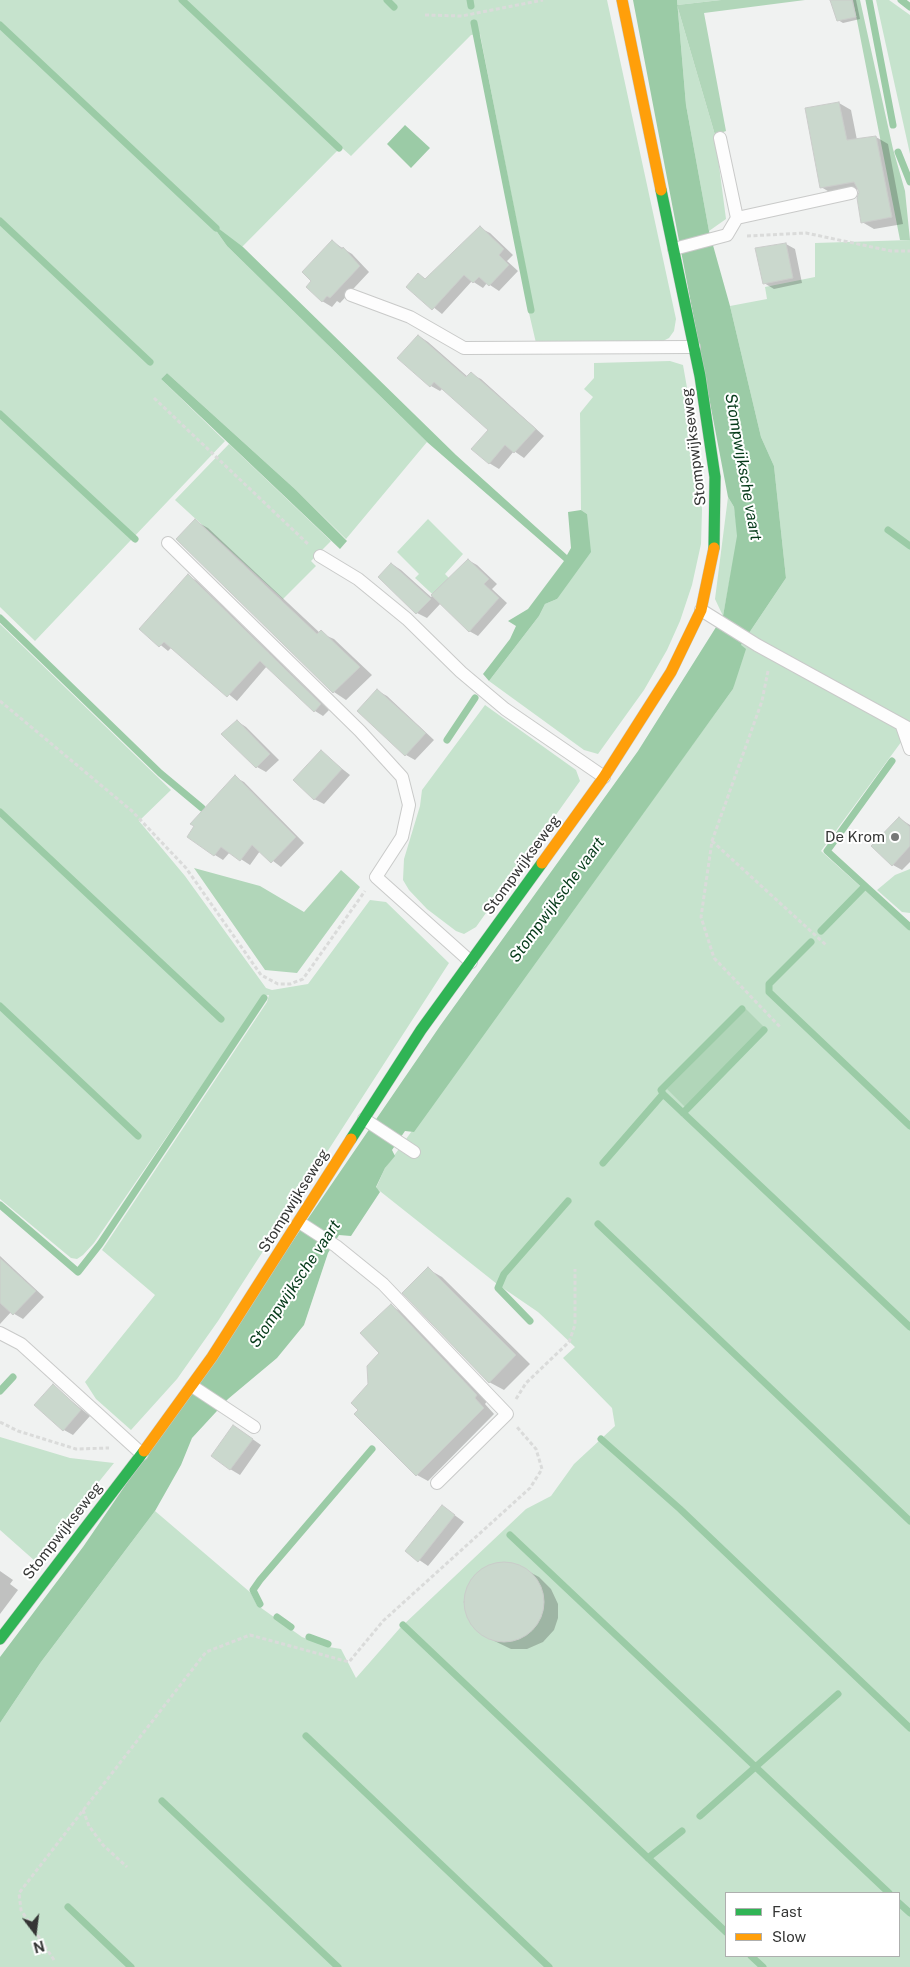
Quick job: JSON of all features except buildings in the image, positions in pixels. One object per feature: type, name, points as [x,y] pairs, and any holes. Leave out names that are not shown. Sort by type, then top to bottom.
[{"type":"street","name":"Stompwijkseweg","points":[[0,1639],[195,1388],[368,1122],[421,1030],[604,777],[671,672],[701,610],[712,563],[717,507],[709,432],[678,248],[622,0]]},
{"type":"lane","points":[[678,248],[727,235],[737,218],[720,138]]},
{"type":"lane","points":[[737,218],[851,193]]},
{"type":"lane","points":[[352,295],[410,317],[464,348],[694,347]]},
{"type":"lane","points":[[168,543],[360,731],[402,777],[409,805],[402,837],[376,876],[471,962]]},
{"type":"lane","points":[[320,556],[358,579],[406,619],[461,672],[505,708],[604,777]]},
{"type":"lane","points":[[701,610],[772,654],[906,727],[910,749]]},
{"type":"lane","points":[[368,1122],[409,1149]]},
{"type":"lane","points":[[302,1224],[336,1246],[383,1284],[507,1414],[437,1483]]},
{"type":"lane","points":[[0,1333],[21,1344],[142,1454]]},
{"type":"lane","points":[[195,1388],[254,1427]]},
{"type":"path","points":[[425,15],[462,16],[543,0]]},
{"type":"path","points":[[727,235],[737,237],[806,233],[891,251],[910,251]]},
{"type":"path","points":[[154,398],[320,556]]},
{"type":"path","points":[[772,654],[762,700],[712,841],[701,917],[714,958],[781,1028]]},
{"type":"path","points":[[0,701],[132,810],[186,868],[261,974],[278,984],[290,984],[303,979],[376,876]]},
{"type":"path","points":[[712,841],[826,945]]},
{"type":"path","points":[[54,1960],[20,1910],[19,1893],[206,1652],[250,1634],[349,1662],[384,1621],[530,1488],[542,1469],[536,1449],[507,1414],[526,1383],[569,1342],[575,1325],[575,1270]]},
{"type":"path","points":[[0,1422],[18,1431],[76,1449],[116,1447],[142,1454]]},
{"type":"path","points":[[84,1810],[89,1826],[103,1845],[127,1867]]},
{"type":"shaded area","points":[[0,0],[607,0],[676,319],[674,331],[669,338],[661,342],[536,343],[529,313],[534,311],[480,34],[471,35],[351,156],[341,147],[240,249],[63,82],[210,222],[227,246],[427,442],[346,539],[296,490],[167,373],[161,379],[225,441],[35,641],[0,607]]},
{"type":"shaded area","points":[[677,0],[721,0],[677,5]]},
{"type":"shaded area","points":[[721,0],[805,0],[704,13],[726,131],[715,135],[677,5]]},
{"type":"shaded area","points":[[853,0],[860,0],[893,149],[905,191],[910,240],[900,240]]},
{"type":"shaded area","points":[[876,0],[889,0],[910,15],[910,154]]},
{"type":"shaded area","points":[[678,7],[715,135],[726,219],[709,231],[686,105]]},
{"type":"shaded area","points":[[910,240],[910,730],[821,851],[910,931],[910,1967],[762,1967],[751,1957],[900,1957],[900,1892],[725,1892],[725,1957],[749,1957],[760,1967],[0,1967],[0,1723],[41,1662],[155,1511],[251,1593],[257,1605],[302,1637],[329,1647],[341,1649],[356,1678],[400,1628],[526,1509],[551,1496],[574,1464],[615,1426],[612,1408],[563,1358],[575,1347],[538,1312],[497,1284],[376,1188],[385,1168],[733,689],[741,645],[786,578],[774,466],[761,437],[730,306],[767,299],[765,287],[815,277],[815,243]]},
{"type":"shaded area","points":[[670,361],[683,365],[698,450],[702,510],[701,544],[692,585],[680,621],[667,650],[644,690],[598,754],[584,750],[489,681],[539,616],[545,604],[557,599],[587,514],[581,510],[580,413],[593,397],[584,389],[594,378],[594,363]]},
{"type":"shaded area","points":[[229,444],[331,541],[311,561],[316,566],[283,599],[175,500]]},
{"type":"shaded area","points":[[728,497],[734,507],[738,536],[723,616],[715,599]]},
{"type":"shaded area","points":[[428,519],[463,554],[445,574],[459,588],[444,605],[415,578],[419,574],[397,552]]},
{"type":"shaded area","points":[[0,624],[171,790],[139,821],[185,876],[266,988],[272,990],[308,984],[370,900],[386,902],[449,963],[218,1321],[177,1379],[131,1430],[96,1399],[85,1382],[155,1295],[102,1250],[267,1002],[269,995],[263,996],[94,1243],[83,1255],[77,1259],[71,1258],[0,1199]]},
{"type":"shaded area","points":[[485,705],[576,770],[580,781],[476,927],[464,934],[456,931],[427,909],[409,890],[403,880],[404,859],[420,806],[422,790]]},
{"type":"shaded area","points":[[194,868],[260,886],[304,912],[341,870],[360,887],[297,973],[265,970]]},
{"type":"shaded area","points":[[910,869],[910,913],[902,912],[877,890],[895,875]]},
{"type":"shaded area","points":[[746,1009],[764,1027],[685,1107],[667,1089]]},
{"type":"shaded area","points":[[0,1437],[70,1458],[114,1463],[35,1561],[0,1530]]},
{"type":"water","name":"Stompwijksche vaart","points":[[633,0],[677,0],[686,105],[709,231],[730,306],[761,437],[774,466],[786,578],[741,645],[746,649],[733,689],[414,1132],[405,1131],[392,1150],[395,1156],[385,1168],[376,1187],[380,1192],[351,1236],[339,1235],[328,1253],[304,1325],[277,1358],[228,1399],[192,1438],[181,1465],[155,1511],[41,1662],[0,1723],[0,1657],[83,1547],[440,1026],[638,751],[723,616],[737,536],[734,507],[728,497]]},
{"type":"water","points":[[405,125],[430,148],[411,168],[387,144]]},
{"type":"water","points":[[210,222],[243,247],[456,455],[567,555],[571,548],[568,512],[581,510],[587,514],[591,552],[557,599],[545,604],[539,616],[489,681],[483,674],[510,639],[516,626],[508,621],[528,609],[564,561],[427,442],[227,246]]},
{"type":"water","points":[[167,373],[296,490],[347,541],[340,549],[161,379]]},
{"type":"waterway","points":[[182,0],[339,148]]},
{"type":"waterway","points":[[387,0],[394,7]]},
{"type":"waterway","points":[[470,0],[471,6]]},
{"type":"waterway","points":[[869,0],[893,125]]},
{"type":"waterway","points":[[901,0],[910,7]]},
{"type":"waterway","points":[[474,23],[531,310]]},
{"type":"waterway","points":[[0,25],[216,228]]},
{"type":"waterway","points":[[898,152],[910,182]]},
{"type":"waterway","points":[[0,221],[150,362]]},
{"type":"waterway","points":[[0,414],[135,539]]},
{"type":"waterway","points":[[888,530],[910,546]]},
{"type":"waterway","points":[[0,618],[160,773],[202,808]]},
{"type":"waterway","points":[[447,740],[475,698]]},
{"type":"waterway","points":[[892,761],[827,851],[910,927]]},
{"type":"waterway","points":[[0,812],[221,1019]]},
{"type":"waterway","points":[[821,931],[864,887]]},
{"type":"waterway","points":[[811,942],[769,984],[769,992],[910,1126]]},
{"type":"waterway","points":[[0,1205],[78,1272],[100,1244],[264,998]]},
{"type":"waterway","points":[[0,1006],[138,1136]]},
{"type":"waterway","points":[[663,1094],[661,1090],[742,1009]]},
{"type":"waterway","points":[[683,1113],[764,1030]]},
{"type":"waterway","points":[[603,1163],[663,1094],[910,1327]]},
{"type":"waterway","points":[[530,1321],[498,1288],[504,1274],[568,1201]]},
{"type":"waterway","points":[[598,1224],[910,1521]]},
{"type":"waterway","points":[[0,1391],[13,1377]]},
{"type":"waterway","points":[[601,1439],[680,1509],[910,1728]]},
{"type":"waterway","points":[[260,1604],[253,1590],[260,1580],[372,1449]]},
{"type":"waterway","points":[[510,1535],[888,1892]]},
{"type":"waterway","points":[[277,1617],[291,1627]]},
{"type":"waterway","points":[[403,1625],[725,1931]]},
{"type":"waterway","points":[[309,1637],[328,1644]]},
{"type":"waterway","points":[[700,1816],[838,1694]]},
{"type":"waterway","points":[[306,1736],[549,1967]]},
{"type":"waterway","points":[[162,1801],[338,1967]]},
{"type":"waterway","points":[[648,1858],[682,1831]]},
{"type":"waterway","points":[[900,1904],[910,1913]]},
{"type":"waterway","points":[[68,1907],[131,1967]]},
{"type":"waterway","points":[[752,1957],[763,1967]]},
{"type":"traffic: fast","points":[[661,190],[700,376],[715,477],[714,548]]},
{"type":"traffic: fast","points":[[351,1139],[421,1030],[542,863]]},
{"type":"traffic: fast","points":[[0,1639],[144,1451]]},
{"type":"traffic: slow","points":[[622,0],[661,190]]},
{"type":"traffic: slow","points":[[542,863],[604,777],[671,672],[701,610],[714,548]]},
{"type":"traffic: slow","points":[[144,1451],[212,1357],[351,1139]]},
{"type":"place","name":"De Krom","points":[[895,837]]}]
